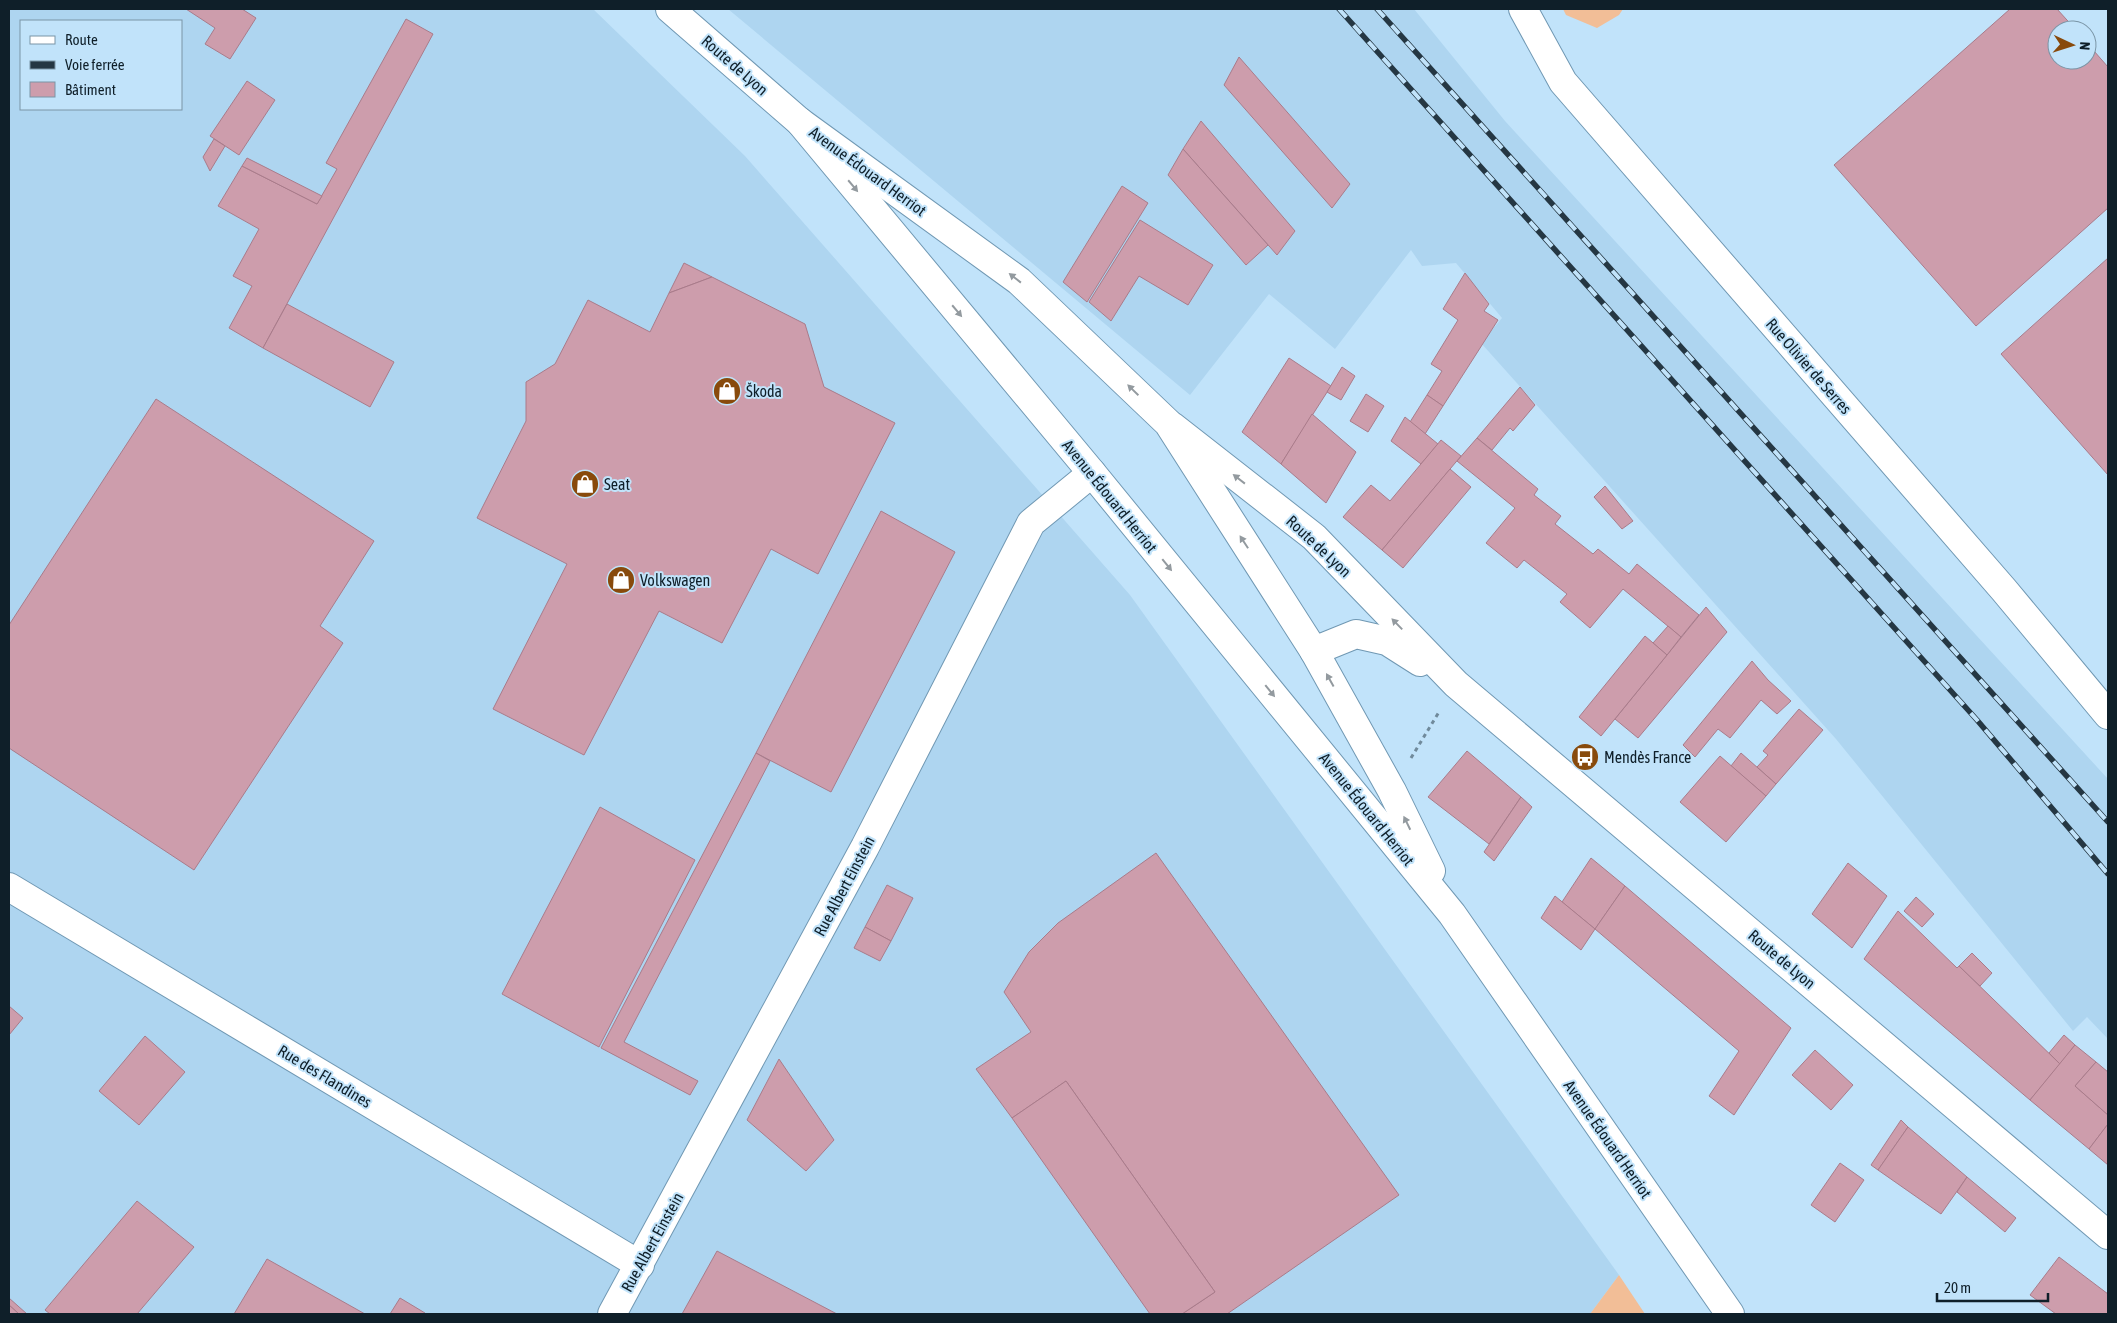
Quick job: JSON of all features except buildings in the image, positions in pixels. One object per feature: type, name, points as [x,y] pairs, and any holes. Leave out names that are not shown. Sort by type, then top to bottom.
[{"type":"street","name":"Route de Lyon","points":[[670,9],[800,122]]},
{"type":"street","name":"Rue Olivier de Serres","points":[[1524,9],[1562,82],[2004,590],[2108,715]]},
{"type":"street","name":"Avenue Édouard Herriot","points":[[800,122],[1019,281],[1168,423],[1314,651],[1392,792],[1452,914]]},
{"type":"street","name":"Avenue Édouard Herriot","points":[[800,122],[1092,473],[1452,914],[1730,1314]]},
{"type":"street","name":"Route de Lyon","points":[[1168,423],[1314,537],[1456,684],[2108,1235]]},
{"type":"street","name":"Rue Albert Einstein","points":[[612,1314],[865,846],[1031,523],[1092,473]]},
{"type":"street","name":"Route de Lyon","points":[[1314,651],[1356,634],[1387,640],[1456,684]]},
{"type":"street","name":"Rue des Flandines","points":[[9,886],[640,1265]]},
{"type":"path","points":[[1392,792],[1456,684]]},
{"type":"shaded area","points":[[9,9],[593,9],[745,156],[1130,595],[1619,1275],[1590,1314],[9,1314]]},
{"type":"shaded area","points":[[728,9],[1414,9],[1505,121],[2108,779],[2108,1039],[2087,1017],[2073,1031],[1836,739],[1481,343],[1502,318],[1456,263],[1422,266],[1411,250],[1335,349],[1269,294],[1190,395]]},
{"type":"shaded area","points":[[1563,9],[1623,9],[1619,15],[1597,28],[1566,15]]},
{"type":"shaded area","points":[[1619,1275],[1645,1314],[1590,1314]]},
{"type":"railway","points":[[1339,9],[1977,720],[2108,874]]},
{"type":"railway","points":[[1377,9],[2108,822]]},
{"type":"place","name":"Škoda","points":[[727,391]]},
{"type":"place","name":"Seat","points":[[585,484]]},
{"type":"place","name":"Volkswagen","points":[[621,580]]},
{"type":"place","name":"Mendès France","points":[[1585,757]]}]
